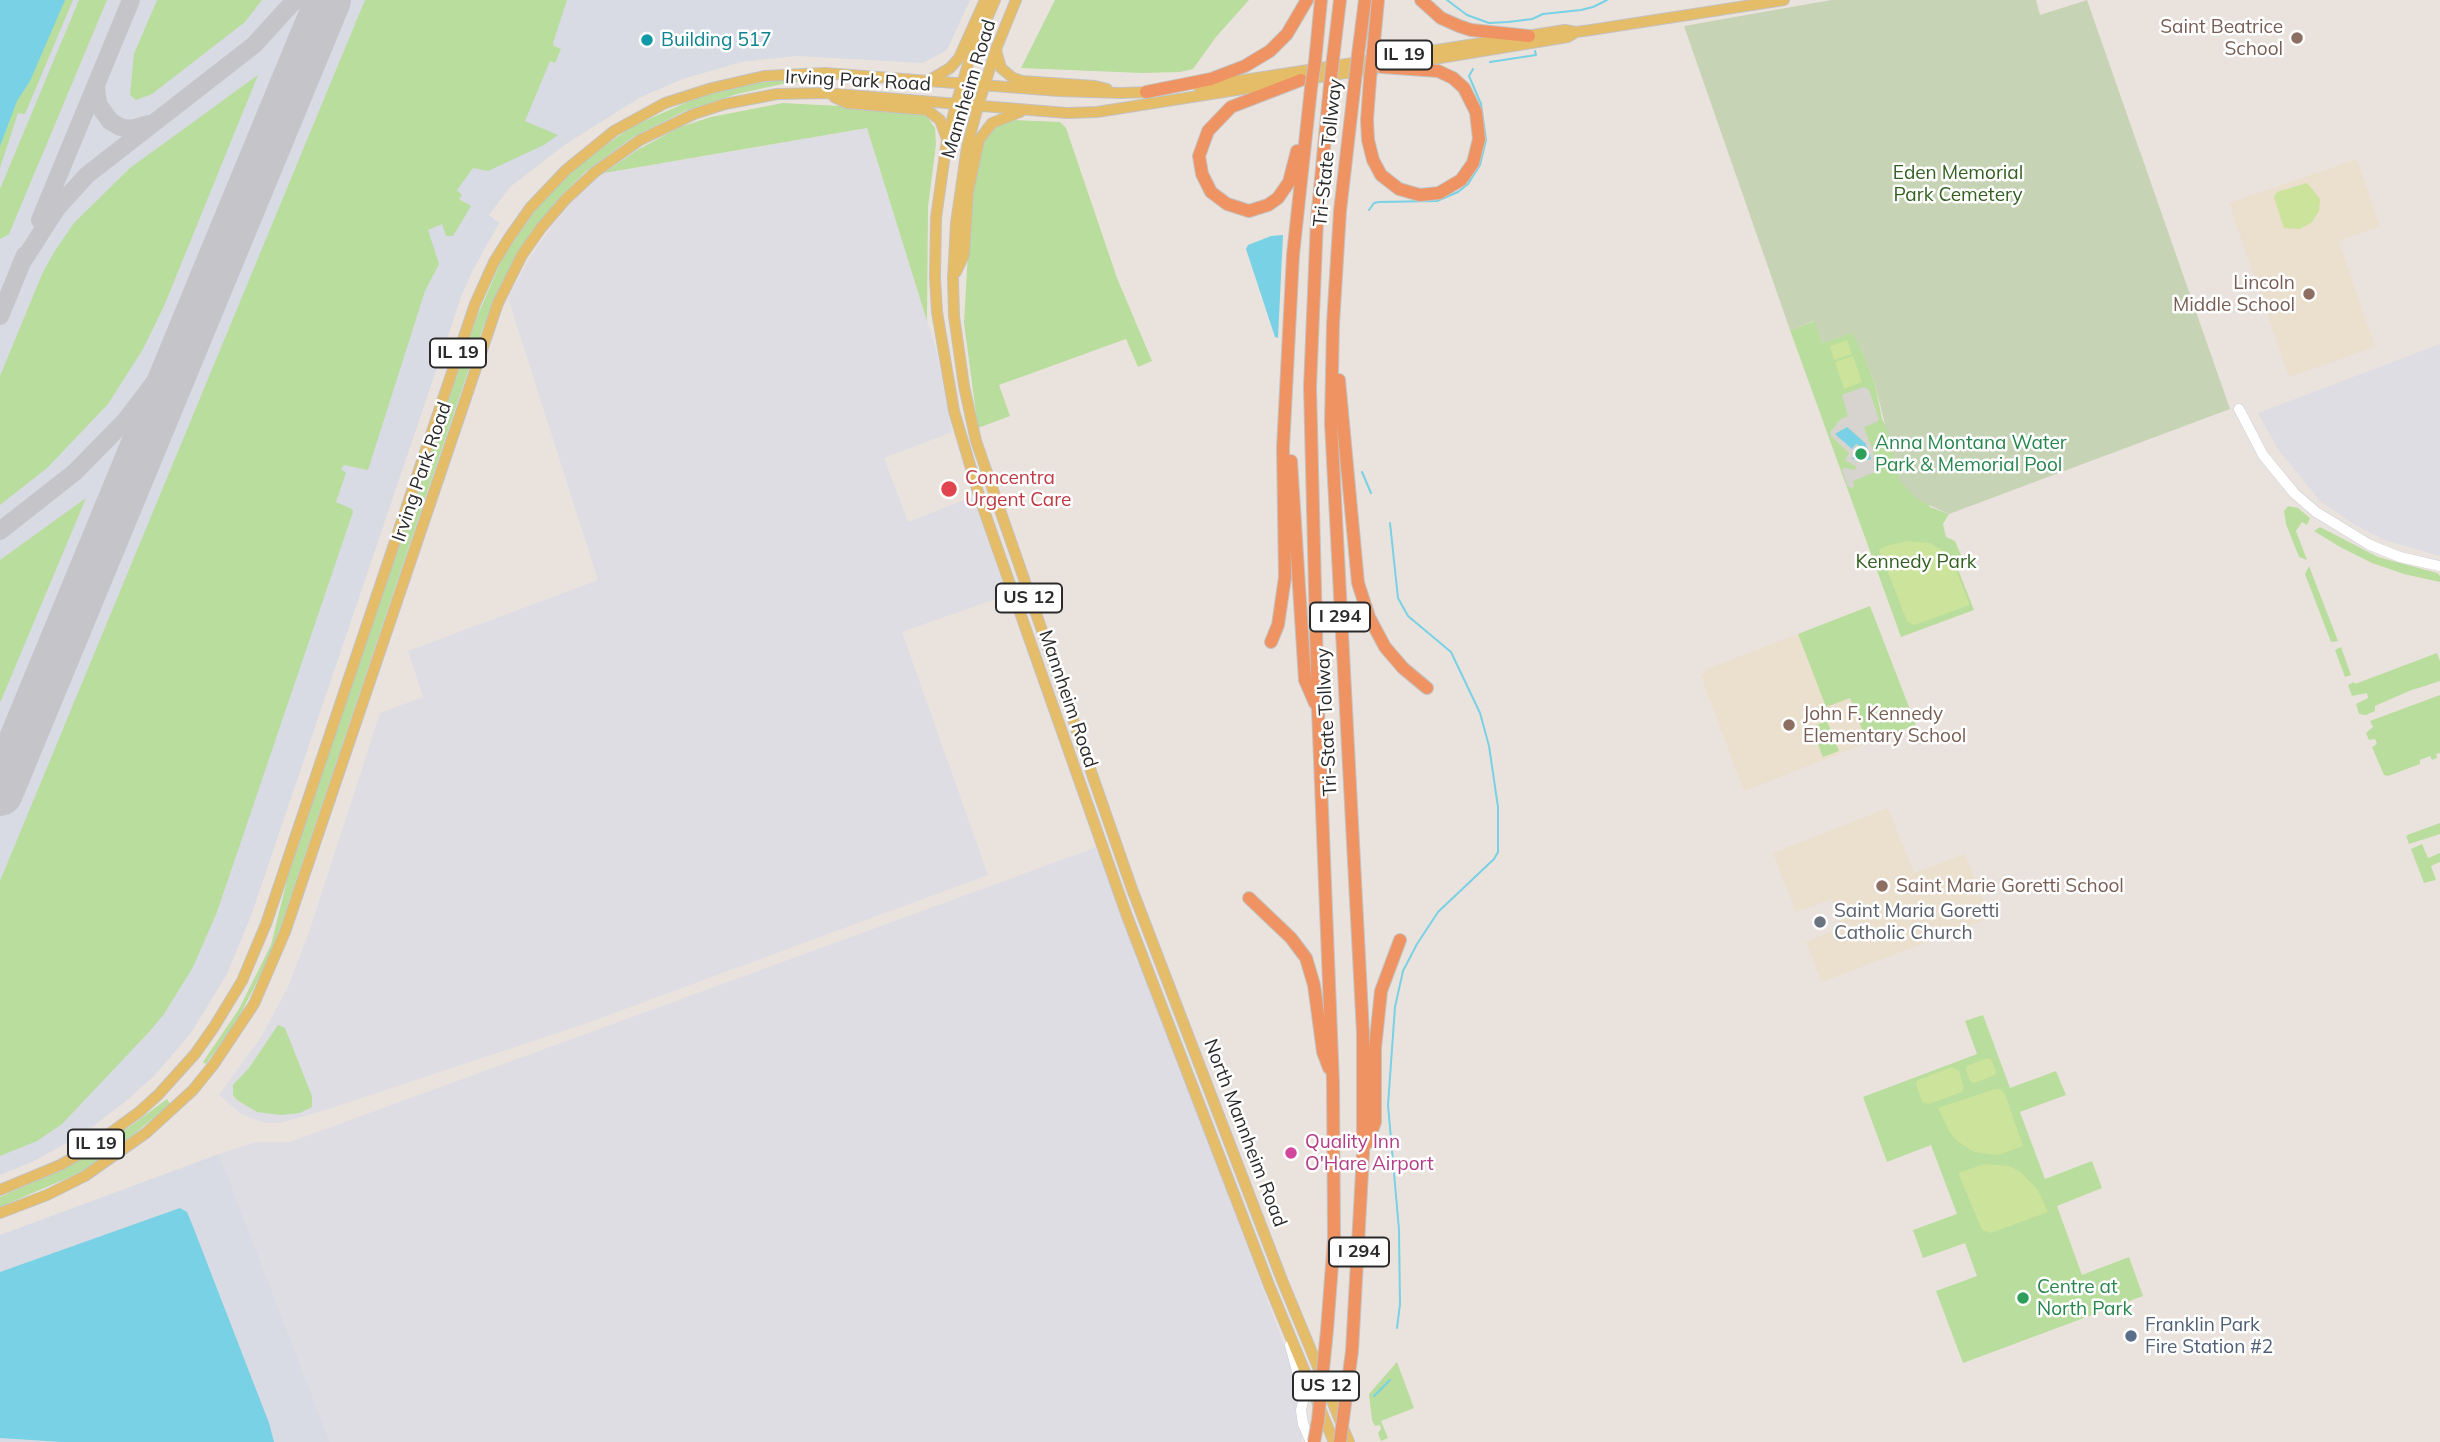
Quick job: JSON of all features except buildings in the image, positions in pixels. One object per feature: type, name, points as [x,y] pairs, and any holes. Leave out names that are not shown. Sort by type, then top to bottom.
[{"type":"highway","points":[[1146,92],[1211,79],[1245,66],[1270,51],[1287,34],[1307,0]]},
{"type":"highway","name":"I 294","points":[[1318,710],[1305,680],[1287,394],[1293,255],[1307,85],[1313,63],[1321,0]]},
{"type":"highway","name":"Tri-State Tollway","points":[[1312,1442],[1318,1420],[1334,1239],[1334,1083],[1318,710],[1310,375],[1317,220],[1340,0]]},
{"type":"highway","name":"Tri-State Tollway","points":[[1340,1442],[1352,1351],[1363,1154],[1363,1033],[1331,423],[1333,324],[1340,211],[1365,0]]},
{"type":"highway","points":[[1378,0],[1367,120],[1368,139],[1377,168],[1386,180],[1399,189],[1420,195],[1439,192],[1461,180],[1473,163],[1479,139],[1476,112],[1464,88],[1446,74],[1428,69],[1382,67]]},
{"type":"highway","points":[[1421,0],[1441,18],[1471,30],[1529,36]]},
{"type":"highway","points":[[1307,85],[1295,160],[1289,182],[1278,198],[1268,205],[1249,211],[1236,208],[1220,199],[1212,192],[1200,167],[1199,156],[1208,131],[1231,107],[1307,85]]},
{"type":"highway","points":[[1333,324],[1357,583],[1369,617],[1385,647],[1403,668],[1427,688]]},
{"type":"highway","points":[[1271,642],[1278,625],[1285,577],[1283,448],[1287,394]]},
{"type":"highway","points":[[1249,898],[1291,938],[1306,958],[1318,1005],[1324,1052],[1334,1083]]},
{"type":"highway","points":[[1363,1154],[1375,1122],[1375,1048],[1379,1000],[1400,940]]},
{"type":"main road","points":[[928,81],[950,68],[959,58],[985,0]]},
{"type":"main road","name":"Mannheim Road","points":[[995,0],[962,83],[947,140],[936,218],[934,278],[939,334],[948,388],[961,440],[1100,840]]},
{"type":"main road","name":"Mannheim Road","points":[[1016,0],[996,49],[978,106],[961,181],[953,278],[958,356],[976,441],[1113,835]]},
{"type":"main road","name":"Irving Park Road","points":[[0,1191],[87,1150],[139,1112],[195,1054],[242,981],[266,924],[475,304],[494,262],[530,208],[566,170],[614,131],[665,103],[712,88],[741,80],[797,73],[871,75],[1120,93],[1146,92],[1192,88],[1565,30],[1576,32],[1677,19],[1784,0]]},
{"type":"main road","name":"Irving Park Road","points":[[0,1213],[47,1195],[85,1176],[146,1133],[193,1090],[254,1004],[285,932],[489,328],[522,255],[566,199],[595,172],[630,146],[668,125],[694,114],[777,94],[825,93],[1024,111],[1097,112],[1307,85],[1382,67],[1568,37],[1576,32]]},
{"type":"main road","points":[[996,49],[1001,68],[1013,78],[1022,81],[1095,86],[1120,93]]},
{"type":"main road","points":[[825,93],[847,103],[927,110],[940,120],[947,140]]},
{"type":"main road","points":[[953,278],[964,255],[968,192],[979,139],[992,123],[1024,111]]},
{"type":"main road","name":"North Mannheim Road","points":[[1113,835],[1282,1280],[1349,1442]]},
{"type":"main road","name":"North Mannheim Road","points":[[1100,840],[1283,1319],[1334,1442]]},
{"type":"street","points":[[2239,410],[2249,432],[2272,467],[2294,493],[2321,516],[2354,537],[2386,552],[2440,566]]},
{"type":"street","points":[[1283,1319],[1304,1397],[1301,1410],[1303,1424],[1312,1442]]},
{"type":"street","points":[[1303,1424],[1307,1408],[1318,1402]]},
{"type":"shaded area","points":[[0,0],[970,0],[947,50],[923,63],[797,56],[741,62],[680,80],[639,98],[566,144],[510,187],[489,215],[499,223],[461,297],[251,916],[227,974],[191,1033],[154,1076],[126,1101],[91,1128],[56,1149],[0,1175]]},
{"type":"shaded area","points":[[867,128],[937,353],[952,432],[884,458],[908,522],[972,497],[1007,595],[902,632],[988,875],[579,1026],[319,1112],[281,1123],[265,1123],[241,1114],[219,1095],[261,1037],[288,987],[309,932],[380,713],[423,697],[408,651],[598,580],[508,298],[527,262],[574,200],[604,173]]},
{"type":"shaded area","name":"Lincoln Middle School","points":[[2357,159],[2380,226],[2339,241],[2375,347],[2289,377],[2229,203]]},
{"type":"shaded area","points":[[2440,344],[2440,556],[2384,540],[2355,525],[2319,500],[2278,449],[2258,413]]},
{"type":"shaded area","points":[[1864,387],[1869,390],[1879,419],[1864,427],[1880,470],[1853,481],[1854,487],[1851,488],[1847,485],[1842,469],[1854,470],[1857,467],[1845,460],[1849,453],[1830,432],[1841,419],[1848,416],[1842,395]],"holes":[[[1847,427],[1865,443],[1871,459],[1856,444],[1852,449],[1840,429],[1843,431]]]},
{"type":"shaded area","name":"John F. Kennedy Elementary School","points":[[1798,634],[1826,706],[1850,697],[1867,743],[1744,791],[1701,676],[1707,669]]},
{"type":"shaded area","name":"Saint Marie Goretti School","points":[[1888,808],[1914,873],[1965,854],[1990,918],[1822,982],[1806,942],[1842,927],[1831,899],[1796,912],[1773,853]]},
{"type":"shaded area","points":[[1097,847],[1307,1406],[1301,1442],[330,1442],[219,1154],[256,1142],[290,1142]]},
{"type":"shaded area","points":[[219,1154],[330,1442],[0,1442],[0,1235]]},
{"type":"green space","points":[[0,0],[73,0],[25,114],[18,113],[0,168]]},
{"type":"green space","points":[[79,0],[107,0],[9,234],[0,239],[0,189]]},
{"type":"green space","points":[[157,0],[262,0],[245,22],[152,94],[136,100],[130,95],[134,54]]},
{"type":"green space","points":[[365,0],[567,0],[553,43],[561,49],[555,63],[550,61],[525,121],[558,135],[544,145],[488,171],[473,168],[457,190],[462,195],[459,199],[471,206],[453,236],[446,236],[442,224],[428,230],[439,264],[425,291],[368,470],[344,465],[341,469],[346,473],[336,502],[353,512],[217,912],[193,967],[164,1014],[149,1032],[62,1124],[37,1141],[0,1156],[0,881]]},
{"type":"green space","points":[[1055,0],[1249,0],[1216,37],[1193,69],[1142,73],[1021,68]]},
{"type":"green space","name":"Eden Memorial Park Cemetery","points":[[1831,0],[2036,0],[2040,15],[2087,0],[2230,409],[1949,514],[1918,500],[1899,481],[1875,384],[1852,333],[1822,343],[1814,321],[1790,330],[1684,26]]},
{"type":"green space","points":[[258,75],[164,306],[143,349],[108,404],[47,468],[0,505],[0,376],[43,272],[56,249],[74,223],[130,168]]},
{"type":"green space","points":[[803,78],[826,80],[787,83],[737,94],[685,111],[633,137],[585,172],[569,188],[534,228],[517,253],[482,330],[272,952],[237,1021],[206,1064],[203,1062],[239,1009],[271,945],[290,868],[476,319],[503,257],[538,207],[561,182],[593,154],[633,126],[701,96],[747,84]]},
{"type":"green space","points":[[783,103],[916,110],[928,118],[935,128],[936,144],[928,207],[927,321],[867,128],[604,173],[639,149],[680,127],[711,117]]},
{"type":"green space","points":[[1013,120],[1060,122],[1066,128],[1117,278],[1152,361],[1138,367],[1126,339],[999,385],[1010,416],[978,428],[964,323],[970,217],[980,150],[986,135],[999,124]]},
{"type":"green space","points":[[2307,183],[2320,199],[2319,211],[2312,222],[2300,229],[2284,228],[2274,197],[2277,192]]},
{"type":"green space","name":"Kennedy Park","points":[[1815,321],[1822,343],[1852,332],[1875,384],[1882,419],[1930,507],[1949,514],[1943,524],[1946,537],[1955,541],[1961,555],[1954,559],[1974,610],[1901,637],[1790,330]]},
{"type":"green space","points":[[1847,340],[1852,354],[1834,360],[1830,346]]},
{"type":"green space","points":[[1853,356],[1862,382],[1844,389],[1835,362]]},
{"type":"green space","points":[[86,498],[0,703],[0,560]]},
{"type":"green space","points":[[2288,506],[2298,508],[2310,518],[2307,525],[2302,522],[2296,531],[2307,560],[2299,557],[2286,524],[2284,511]]},
{"type":"green space","points":[[2320,527],[2378,557],[2437,573],[2440,582],[2372,563],[2314,531]]},
{"type":"green space","points":[[1907,541],[1930,543],[1947,553],[1970,605],[1914,625],[1907,621],[1879,550]]},
{"type":"green space","points":[[2309,566],[2338,641],[2331,642],[2305,574]]},
{"type":"green space","points":[[1870,606],[1916,725],[1867,743],[1850,698],[1826,707],[1798,634]]},
{"type":"green space","points":[[2341,647],[2351,675],[2345,677],[2335,650]]},
{"type":"green space","points":[[2437,653],[2440,661],[2440,681],[2375,706],[2375,711],[2366,715],[2359,714],[2356,704],[2368,698],[2367,693],[2352,696],[2348,685]]},
{"type":"green space","points":[[2440,695],[2440,753],[2436,754],[2437,758],[2432,760],[2430,756],[2420,760],[2420,764],[2388,776],[2384,775],[2372,747],[2377,744],[2375,739],[2369,740],[2366,733],[2373,727],[2370,721]]},
{"type":"green space","points":[[1827,721],[1839,751],[1823,757],[1811,727]]},
{"type":"green space","points":[[2440,823],[2440,834],[2409,844],[2406,836]]},
{"type":"green space","points":[[2422,844],[2428,858],[2440,853],[2440,862],[2431,866],[2436,880],[2424,883],[2411,849]]},
{"type":"green space","points":[[1983,1015],[2010,1088],[2056,1071],[2066,1095],[2020,1112],[2045,1179],[2092,1161],[2102,1188],[2057,1206],[2082,1275],[2129,1257],[2143,1296],[1963,1363],[1936,1291],[1977,1276],[1965,1243],[1923,1258],[1913,1230],[1957,1214],[1931,1145],[1887,1162],[1863,1097],[1977,1054],[1965,1021]]},
{"type":"green space","points":[[278,1025],[285,1028],[312,1096],[312,1107],[300,1113],[281,1115],[257,1112],[233,1095],[233,1085],[249,1068]]},
{"type":"green space","points":[[1991,1059],[1995,1075],[1974,1083],[1970,1081],[1967,1066]]},
{"type":"green space","points":[[1952,1067],[1959,1071],[1964,1087],[1962,1092],[1929,1104],[1922,1102],[1916,1084],[1918,1080]]},
{"type":"green space","points":[[2001,1089],[2005,1094],[2023,1146],[1998,1155],[1974,1152],[1956,1140],[1938,1108]]},
{"type":"green space","points":[[167,1099],[170,1104],[115,1150],[77,1174],[0,1207],[0,1197],[70,1166]]},
{"type":"green space","points":[[1984,1164],[2009,1166],[2021,1172],[2038,1190],[2048,1212],[1991,1233],[1982,1230],[1958,1173]]},
{"type":"green space","points":[[1397,1362],[1414,1408],[1381,1421],[1388,1438],[1381,1441],[1378,1433],[1380,1425],[1375,1426],[1372,1420],[1369,1394]]},
{"type":"water","points":[[0,0],[65,0],[30,81],[17,101],[0,146]]},
{"type":"water","points":[[1283,235],[1278,338],[1275,337],[1246,249],[1248,245],[1271,236]]},
{"type":"water","points":[[1847,427],[1865,443],[1871,459],[1852,459],[1859,445],[1856,444],[1852,449],[1835,434]]},
{"type":"water","points":[[180,1208],[187,1212],[192,1224],[274,1442],[62,1442],[0,1438],[0,1272]]},
{"type":"waterway","points":[[1447,0],[1467,15],[1489,23],[1581,10],[1607,0]]},
{"type":"waterway","points":[[1490,62],[1536,55],[1535,51]]},
{"type":"waterway","points":[[1369,210],[1374,203],[1379,202],[1437,201],[1458,192],[1468,184],[1480,165],[1486,140],[1481,104],[1469,76],[1473,69]]},
{"type":"waterway","points":[[1362,472],[1371,493]]},
{"type":"waterway","points":[[1390,523],[1398,598],[1408,616],[1451,652],[1480,713],[1489,746],[1498,807],[1498,852],[1494,859],[1438,912],[1403,971],[1395,1007],[1388,1105],[1399,1230],[1400,1304],[1397,1328]]},
{"type":"waterway","points":[[1374,1396],[1390,1380]]},
{"type":"taxiway","points":[[40,220],[131,0]]},
{"type":"taxiway","points":[[21,264],[57,208],[87,175],[254,45],[295,0]]},
{"type":"taxiway","points":[[96,86],[98,104],[110,121],[131,129],[149,124]]},
{"type":"taxiway","points":[[0,316],[25,255]]},
{"type":"taxiway","points":[[0,531],[75,472],[126,420],[163,371],[205,297]]},
{"type":"runway","points":[[0,793],[328,0]]},
{"type":"place","name":"Saint Beatrice School","points":[[2297,38]]},
{"type":"place","name":"Building 517","points":[[647,40]]},
{"type":"place","name":"Lincoln Middle School","points":[[2309,294]]},
{"type":"place","name":"Anna Montana Water Park & Memorial Pool","points":[[1861,454]]},
{"type":"place","name":"Concentra Urgent Care","points":[[949,489]]},
{"type":"place","name":"John F. Kennedy Elementary School","points":[[1789,725]]},
{"type":"place","name":"Saint Marie Goretti School","points":[[1882,886]]},
{"type":"place","name":"Saint Maria Goretti Catholic Church","points":[[1820,922]]},
{"type":"place","name":"Quality Inn O'Hare Airport","points":[[1291,1153]]},
{"type":"place","name":"Centre at North Park","points":[[2023,1298]]},
{"type":"place","name":"Franklin Park Fire Station #2","points":[[2131,1336]]}]
